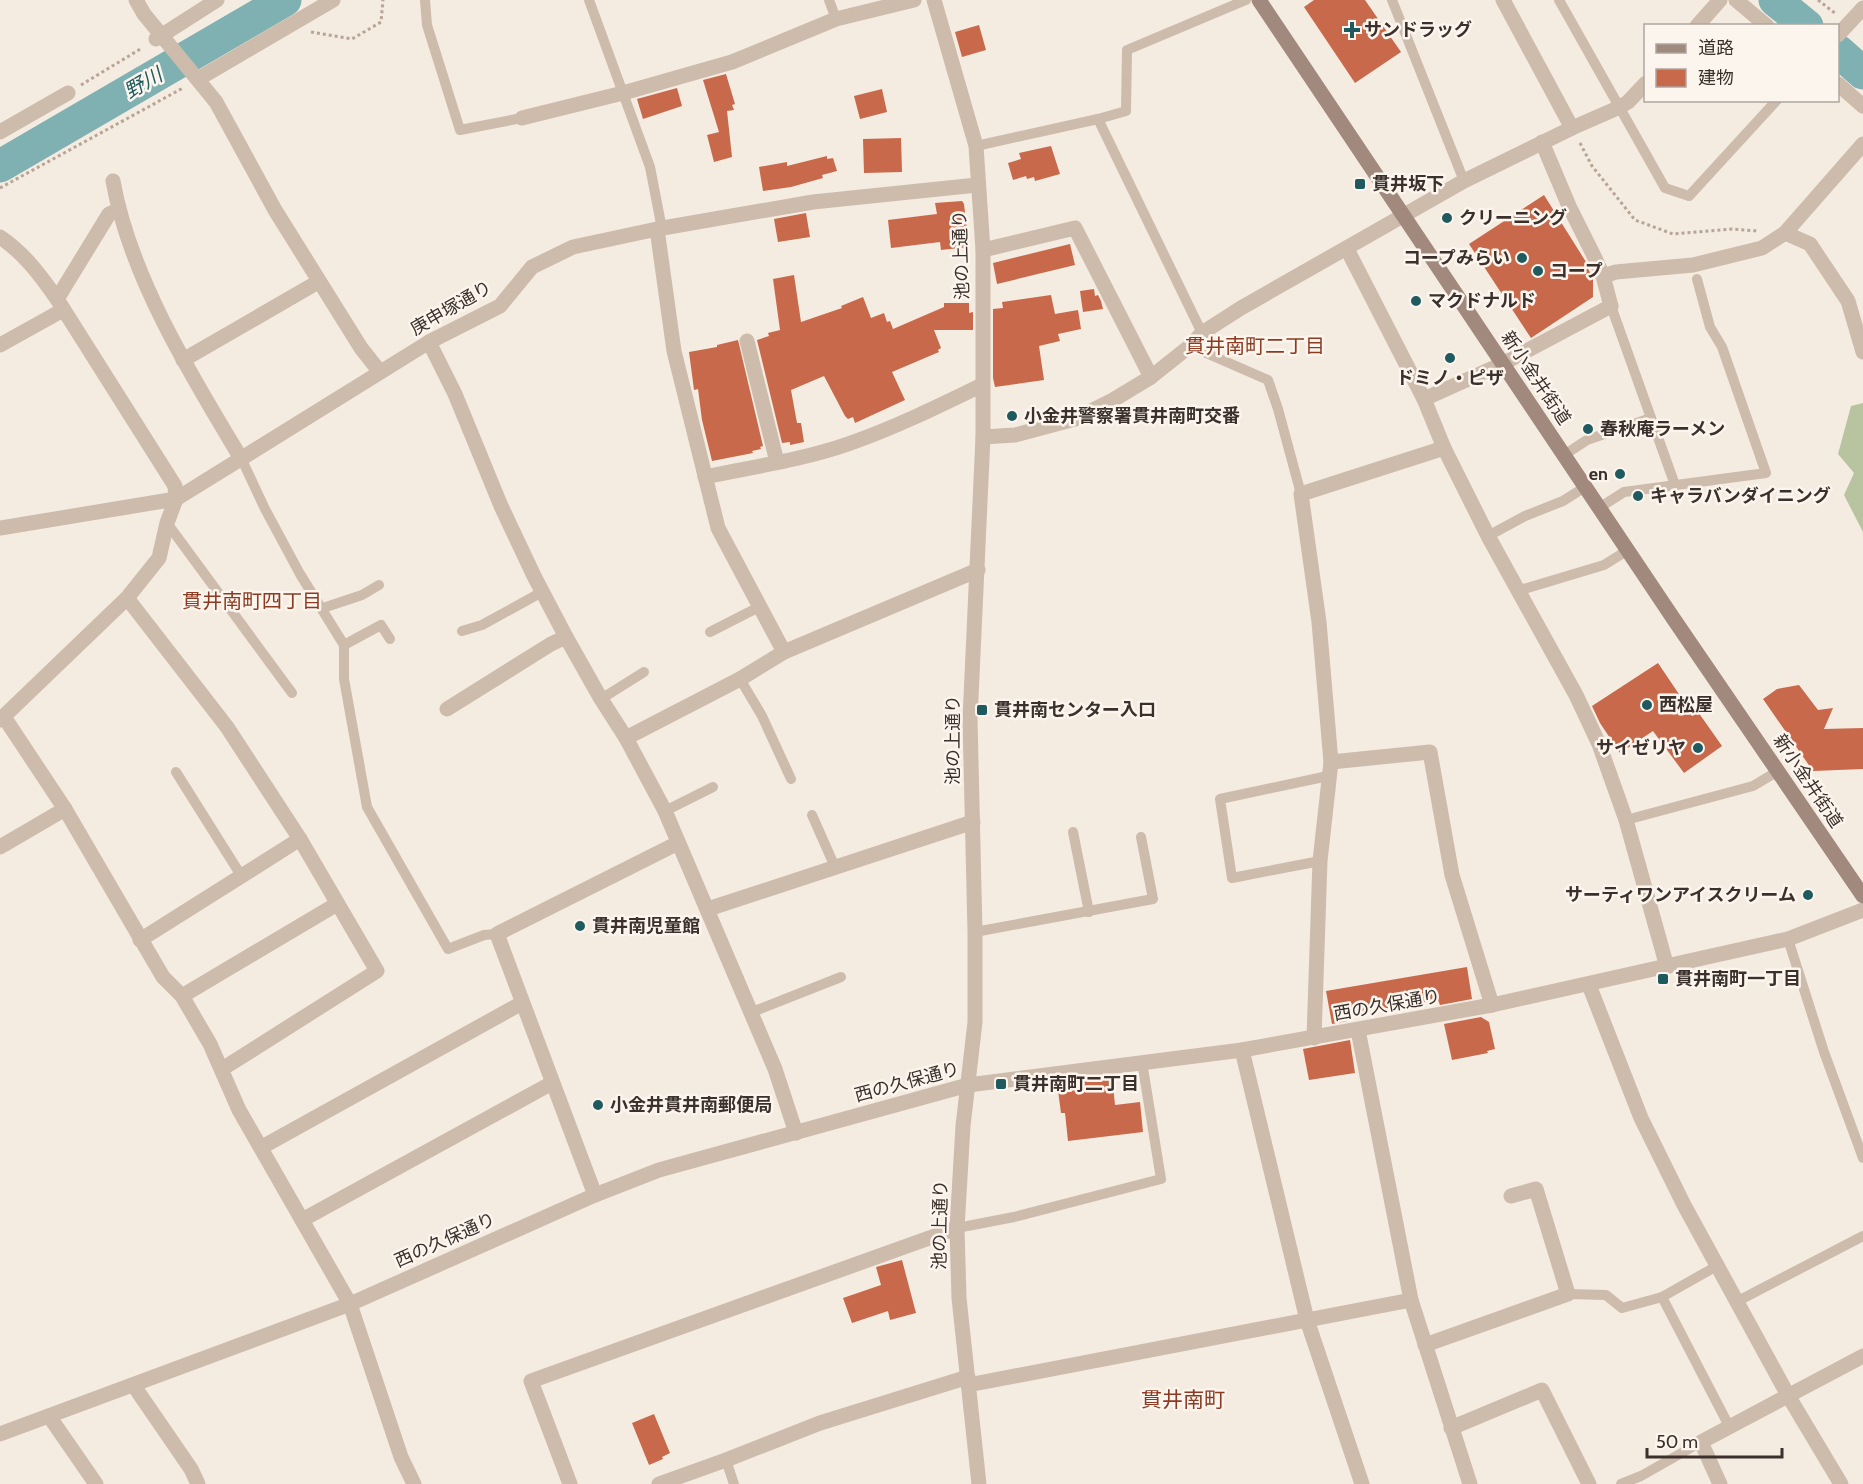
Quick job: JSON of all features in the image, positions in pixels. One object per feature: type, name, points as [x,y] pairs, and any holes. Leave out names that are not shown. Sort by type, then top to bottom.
[{"type":"main road","name":"新小金井街道","points":[[1259,0],[1599,508],[1863,896]]},
{"type":"street","points":[[136,0],[159,37],[216,102],[275,210],[318,282],[361,348],[380,372]]},
{"type":"street","points":[[159,37],[217,0]]},
{"type":"street","points":[[198,79],[333,0]]},
{"type":"street","points":[[522,118],[623,93],[732,62],[836,20],[914,0]]},
{"type":"street","name":"池の上通り","points":[[934,0],[975,146],[983,250],[983,436],[970,719],[975,1022],[963,1126],[957,1228],[959,1298],[979,1484]]},
{"type":"street","points":[[1503,0],[1572,128]]},
{"type":"street","points":[[1736,0],[1765,24]]},
{"type":"street","points":[[1698,24],[1712,3]]},
{"type":"street","points":[[1841,32],[1863,8]]},
{"type":"street","points":[[983,436],[1015,435],[1075,419],[1151,377],[1190,346],[1202,333],[1241,308],[1464,181],[1542,142],[1620,107],[1629,102],[1644,85]]},
{"type":"street","points":[[1839,85],[1863,106]]},
{"type":"street","points":[[0,132],[68,93]]},
{"type":"street","points":[[1424,399],[1502,364],[1611,306],[1603,276],[1542,142]]},
{"type":"street","points":[[1603,276],[1616,272],[1693,265],[1762,248],[1785,233],[1863,144]]},
{"type":"street","points":[[113,181],[118,210],[141,271],[183,360],[242,460]]},
{"type":"street","name":"庚申塚通り","points":[[0,528],[176,499],[429,342],[500,306],[532,267],[573,247],[813,202],[977,185]]},
{"type":"street","points":[[0,345],[60,305],[109,214],[118,210]]},
{"type":"street","points":[[983,250],[1075,228],[1151,377]]},
{"type":"street","points":[[660,229],[674,351],[718,528],[784,652]]},
{"type":"street","points":[[1785,233],[1810,244],[1848,301],[1859,321],[1863,352]]},
{"type":"street","points":[[0,237],[38,272],[175,486],[176,499],[167,523],[159,558],[127,598],[2,718],[65,808],[163,977],[182,996],[210,1044],[239,1110],[350,1304],[401,1457],[414,1484]]},
{"type":"street","points":[[1347,249],[1424,399],[1444,448],[1488,536],[1576,695],[1599,744],[1626,820],[1667,967]]},
{"type":"street","points":[[183,360],[318,282]]},
{"type":"street","points":[[747,341],[777,462]]},
{"type":"street","points":[[429,342],[455,394],[501,506],[542,592],[665,811],[752,1012],[775,1069],[796,1133]]},
{"type":"street","points":[[705,477],[847,444],[941,405],[982,385]]},
{"type":"street","points":[[1314,1038],[1320,861],[1329,769],[1319,622],[1302,494],[1444,448]]},
{"type":"street","points":[[626,738],[740,679],[784,652],[978,570]]},
{"type":"street","points":[[127,598],[227,727],[300,839],[377,971],[222,1069]]},
{"type":"street","points":[[447,709],[566,637]]},
{"type":"street","points":[[1329,769],[1430,753],[1452,875],[1492,1005]]},
{"type":"street","points":[[0,847],[65,808]]},
{"type":"street","points":[[708,909],[973,822]]},
{"type":"street","points":[[140,940],[300,839]]},
{"type":"street","points":[[595,1195],[497,934],[678,843]]},
{"type":"street","points":[[182,996],[337,904]]},
{"type":"street","name":"西の久保通り","points":[[0,1434],[350,1304],[595,1195],[659,1170],[968,1085],[1242,1050],[1492,1005],[1788,939],[1863,910]]},
{"type":"street","points":[[1589,985],[1641,1118],[1736,1302],[1841,1484]]},
{"type":"street","points":[[262,1147],[522,1003]]},
{"type":"street","points":[[1358,1030],[1411,1300],[1470,1484]]},
{"type":"street","points":[[1242,1050],[1307,1320],[1362,1484]]},
{"type":"street","points":[[302,1220],[552,1083]]},
{"type":"street","points":[[1425,1345],[1568,1293],[1536,1189],[1511,1196]]},
{"type":"street","points":[[570,1484],[531,1381],[957,1228]]},
{"type":"street","points":[[659,1484],[820,1423],[968,1381],[1411,1300]]},
{"type":"street","points":[[1720,1484],[1701,1442],[1863,1356]]},
{"type":"street","points":[[134,1386],[191,1468],[198,1484]]},
{"type":"street","points":[[1451,1428],[1542,1390],[1590,1484]]},
{"type":"street","points":[[50,1416],[96,1484]]},
{"type":"lane","points":[[425,0],[427,25],[460,130],[522,118]]},
{"type":"lane","points":[[589,0],[650,167],[660,229]]},
{"type":"lane","points":[[829,0],[836,20]]},
{"type":"lane","points":[[975,146],[1126,111],[1127,50],[1246,0]]},
{"type":"lane","points":[[1392,0],[1464,181]]},
{"type":"lane","points":[[1559,0],[1665,188],[1689,196],[1775,102]]},
{"type":"lane","points":[[1098,119],[1202,333]]},
{"type":"lane","points":[[1599,508],[1624,492],[1766,473],[1722,347],[1710,327],[1697,279]]},
{"type":"lane","points":[[1611,306],[1675,485]]},
{"type":"lane","points":[[1190,346],[1268,380],[1302,494]]},
{"type":"lane","points":[[1564,455],[1587,440],[1651,418]]},
{"type":"lane","points":[[242,460],[300,574],[344,645],[344,679],[368,807],[448,948],[484,935],[497,934]]},
{"type":"lane","points":[[1488,536],[1524,516],[1563,501],[1585,487]]},
{"type":"lane","points":[[167,523],[292,693]]},
{"type":"lane","points":[[1517,591],[1604,564],[1628,550]]},
{"type":"lane","points":[[323,608],[362,595],[379,585]]},
{"type":"lane","points":[[462,631],[482,625],[542,592]]},
{"type":"lane","points":[[710,632],[759,607]]},
{"type":"lane","points":[[344,645],[381,625],[390,639]]},
{"type":"lane","points":[[601,699],[644,672]]},
{"type":"lane","points":[[740,679],[762,716],[791,779]]},
{"type":"lane","points":[[1320,861],[1232,878],[1220,799],[1329,769]]},
{"type":"lane","points":[[1626,820],[1753,786],[1778,771]]},
{"type":"lane","points":[[176,772],[242,877]]},
{"type":"lane","points":[[665,811],[712,787]]},
{"type":"lane","points":[[812,815],[835,867]]},
{"type":"lane","points":[[1073,832],[1089,912]]},
{"type":"lane","points":[[975,932],[1153,899],[1142,837]]},
{"type":"lane","points":[[1788,939],[1824,1052],[1863,1158]]},
{"type":"lane","points":[[752,1012],[841,977]]},
{"type":"lane","points":[[957,1228],[1014,1217],[1161,1179],[1142,1062]]},
{"type":"lane","points":[[1736,1302],[1863,1236]]},
{"type":"lane","points":[[1568,1293],[1606,1295],[1622,1308],[1662,1297],[1717,1266]]},
{"type":"lane","points":[[1662,1297],[1729,1426]]},
{"type":"lane","points":[[1621,1484],[1641,1476],[1701,1442]]},
{"type":"lane","points":[[726,1460],[734,1484]]},
{"type":"path","points":[[286,28],[352,39],[381,22],[382,0]]},
{"type":"path","points":[[68,93],[159,37]]},
{"type":"path","points":[[0,188],[198,79]]},
{"type":"path","points":[[1572,128],[1592,166],[1635,220],[1673,234],[1732,229],[1785,233]]},
{"type":"green space","points":[[1863,403],[1863,532],[1844,495],[1854,473],[1838,454],[1851,406]]},
{"type":"building","name":"サンドラッグ","points":[[1314,0],[1365,0],[1401,52],[1355,83],[1304,7]]},
{"type":"building","points":[[979,25],[986,50],[962,57],[955,32]]},
{"type":"building","points":[[726,74],[735,104],[732,105],[734,110],[727,111],[732,157],[714,162],[707,135],[719,132],[703,80]]},
{"type":"building","points":[[677,88],[682,106],[643,119],[637,99]]},
{"type":"building","points":[[882,89],[887,112],[860,119],[854,96]]},
{"type":"building","points":[[901,138],[902,172],[864,173],[863,139]]},
{"type":"building","points":[[1051,146],[1060,174],[1035,181],[1034,177],[1027,179],[1026,176],[1013,180],[1008,163],[1021,159],[1019,153]]},
{"type":"building","points":[[827,156],[827,159],[833,158],[837,171],[822,175],[823,178],[791,187],[763,191],[759,167],[787,162],[787,166]]},
{"type":"building","name":"コープ","points":[[1544,195],[1586,262],[1593,278],[1593,297],[1531,338],[1469,244]]},
{"type":"building","points":[[962,201],[969,247],[941,250],[940,242],[891,248],[888,220],[937,214],[935,203]]},
{"type":"building","points":[[806,213],[810,237],[778,242],[774,219]]},
{"type":"building","points":[[1070,244],[1075,265],[997,284],[993,263]]},
{"type":"building","points":[[794,275],[801,322],[842,308],[841,306],[863,297],[871,318],[884,313],[893,329],[944,307],[944,303],[969,303],[969,313],[973,312],[973,330],[934,330],[941,348],[939,352],[892,372],[905,400],[855,423],[853,417],[848,419],[845,416],[824,376],[791,390],[797,423],[801,423],[804,442],[790,445],[790,442],[782,443],[757,340],[769,336],[768,333],[780,330],[773,279]]},
{"type":"building","points":[[1094,289],[1095,296],[1098,295],[1103,309],[1083,312],[1080,291]]},
{"type":"building","points":[[1051,295],[1055,314],[1078,310],[1081,329],[1058,334],[1060,341],[1039,346],[1044,380],[995,387],[993,309],[1003,308],[1002,302]]},
{"type":"building","points":[[738,340],[763,446],[760,447],[761,449],[752,451],[753,453],[712,461],[702,420],[698,389],[694,390],[689,352],[717,347],[717,345]]},
{"type":"building","points":[[1658,663],[1691,712],[1696,709],[1722,746],[1684,773],[1653,731],[1620,753],[1600,723],[1592,706]]},
{"type":"building","points":[[1799,685],[1818,710],[1833,708],[1824,729],[1863,728],[1863,769],[1813,771],[1763,699],[1777,689]]},
{"type":"building","points":[[1467,967],[1472,999],[1440,1005],[1438,1000],[1346,1015],[1347,1021],[1332,1024],[1326,991]]},
{"type":"building","points":[[1481,1017],[1489,1022],[1495,1049],[1487,1051],[1488,1053],[1452,1060],[1444,1024]]},
{"type":"building","points":[[1350,1040],[1355,1073],[1309,1080],[1303,1049]]},
{"type":"building","points":[[1112,1076],[1115,1105],[1140,1102],[1143,1132],[1068,1141],[1065,1113],[1061,1113],[1057,1083]]},
{"type":"building","points":[[902,1260],[916,1313],[890,1320],[888,1311],[852,1323],[843,1298],[881,1285],[876,1267]]},
{"type":"building","points":[[654,1414],[670,1453],[649,1465],[632,1423]]},
{"type":"waterway","name":"野川","points":[[0,166],[285,0]]},
{"type":"waterway","name":"野川","points":[[1775,0],[1805,24]]},
{"type":"waterway","name":"野川","points":[[1839,52],[1863,73]]},
{"type":"place","name":"サンドラッグ","points":[[1352,30]]},
{"type":"place","name":"貫井坂下","points":[[1360,184]]},
{"type":"place","name":"クリーニング","points":[[1447,218]]},
{"type":"place","name":"コープみらい","points":[[1522,258]]},
{"type":"place","name":"コープ","points":[[1538,271]]},
{"type":"place","name":"マクドナルド","points":[[1416,301]]},
{"type":"place","name":"ドミノ・ピザ","points":[[1450,358]]},
{"type":"place","name":"小金井警察署貫井南町交番","points":[[1012,416]]},
{"type":"place","name":"春秋庵ラーメン","points":[[1588,429]]},
{"type":"place","name":"en","points":[[1620,474]]},
{"type":"place","name":"キャラバンダイニング","points":[[1638,496]]},
{"type":"place","name":"西松屋","points":[[1647,705]]},
{"type":"place","name":"貫井南センター入口","points":[[982,710]]},
{"type":"place","name":"サイゼリヤ","points":[[1698,748]]},
{"type":"place","name":"サーティワンアイスクリーム","points":[[1808,895]]},
{"type":"place","name":"貫井南児童館","points":[[580,926]]},
{"type":"place","name":"貫井南町一丁目","points":[[1663,979]]},
{"type":"place","name":"貫井南町二丁目","points":[[1001,1084]]},
{"type":"place","name":"小金井貫井南郵便局","points":[[598,1105]]},
{"type":"district","name":"貫井南町二丁目","points":[[1255,346]]},
{"type":"district","name":"貫井南町四丁目","points":[[252,601]]},
{"type":"district","name":"貫井南町","points":[[1183,1400]]}]
